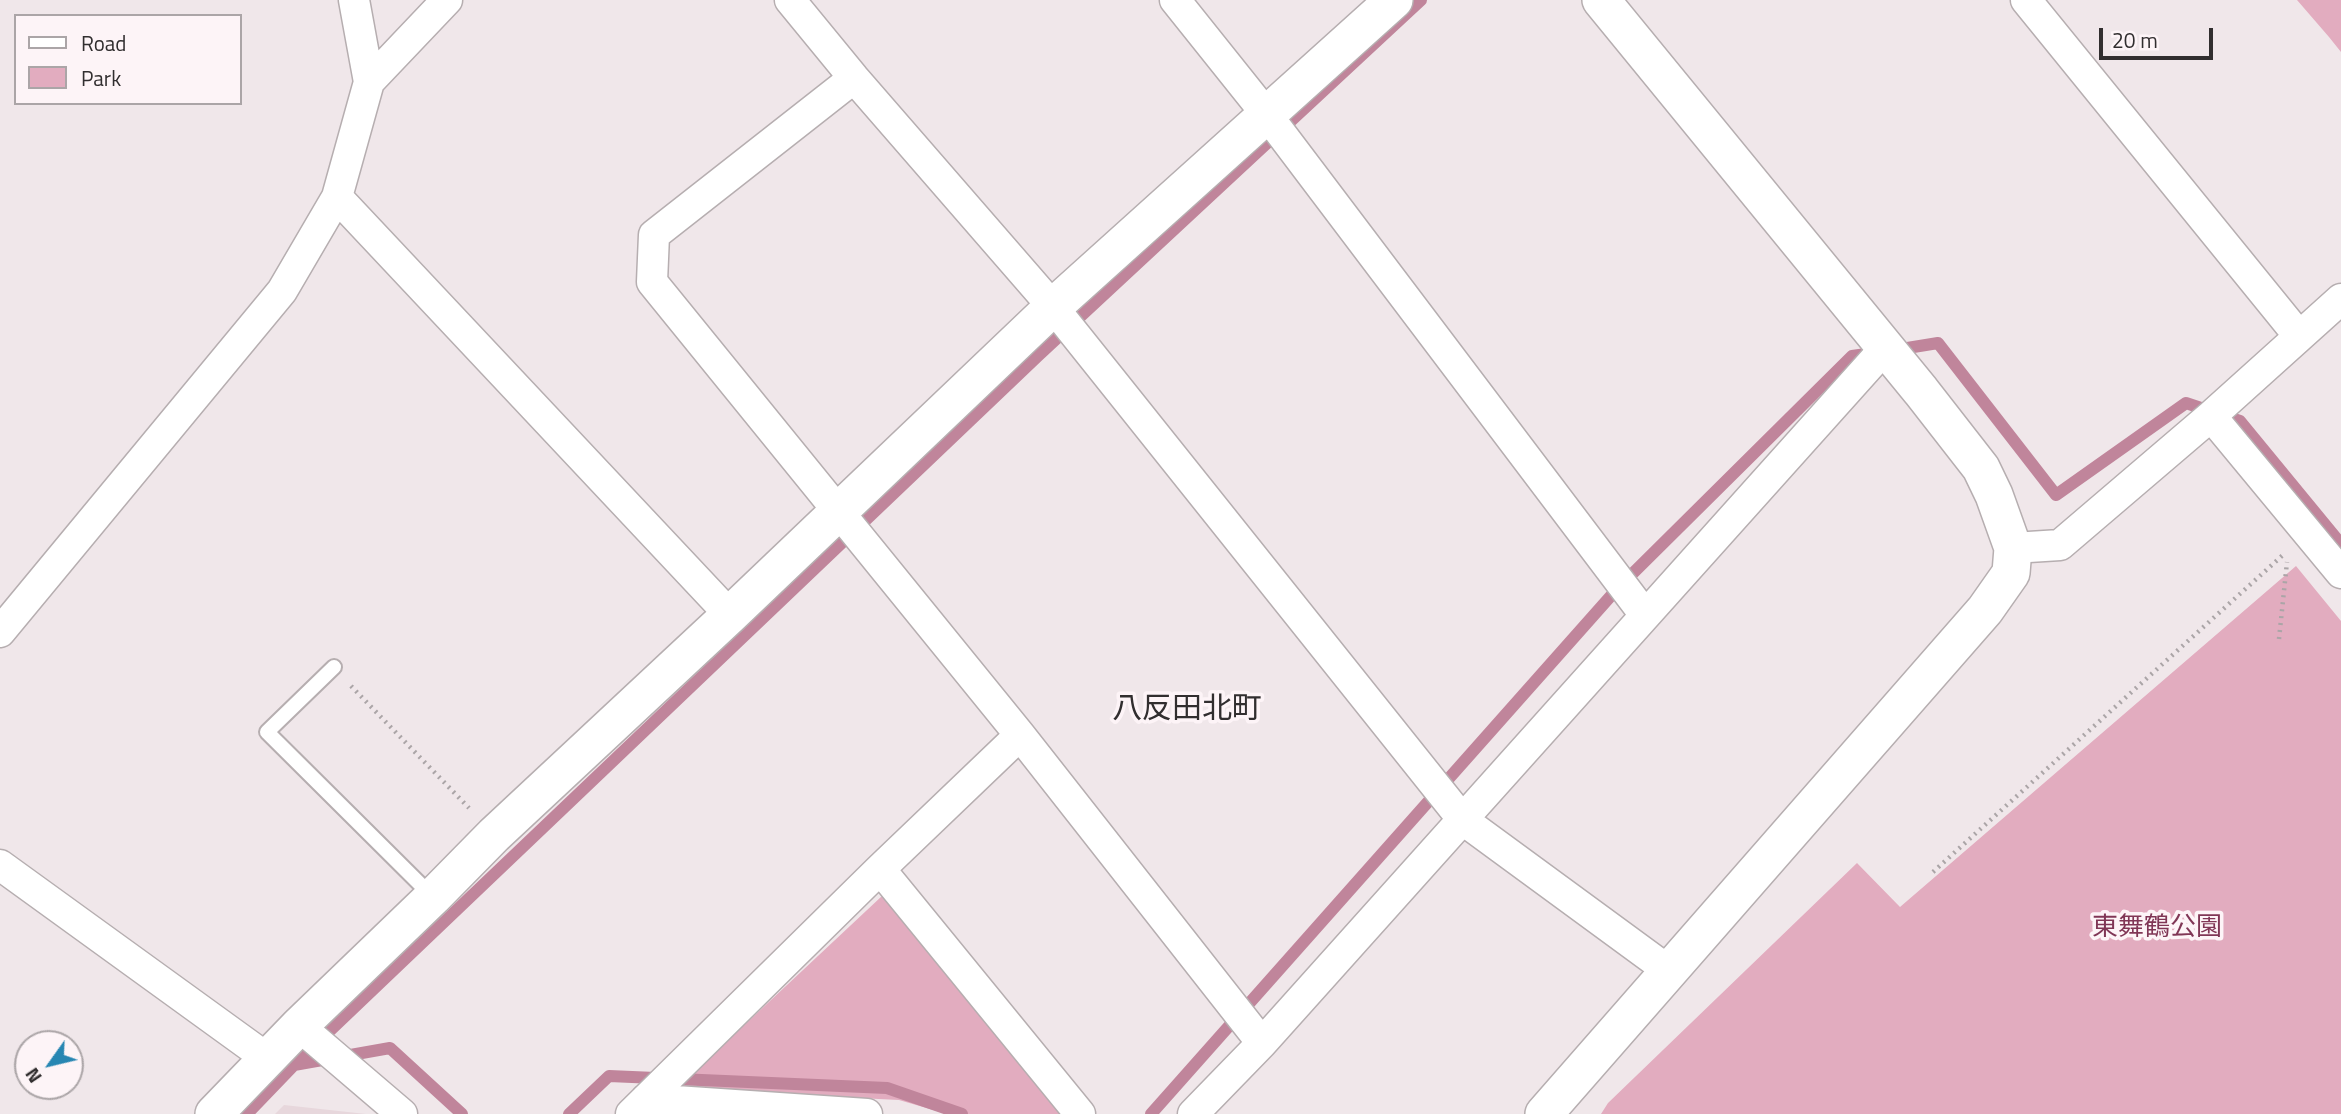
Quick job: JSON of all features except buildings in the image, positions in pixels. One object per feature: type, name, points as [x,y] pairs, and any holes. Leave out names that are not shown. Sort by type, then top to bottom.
[{"type":"street","points":[[0,632],[282,291],[337,197],[369,82],[354,0]]},
{"type":"street","points":[[369,82],[447,0]]},
{"type":"street","points":[[790,0],[1052,307],[1462,820],[1669,971]]},
{"type":"street","points":[[1175,0],[1267,115],[1645,615]]},
{"type":"street","points":[[214,1114],[299,1026],[494,835],[730,615],[1052,307],[1394,0]]},
{"type":"street","points":[[1544,1114],[1985,610],[2011,573],[2013,548],[1981,468],[1886,347],[1601,0]]},
{"type":"street","points":[[2026,0],[2300,336]]},
{"type":"street","points":[[854,78],[654,235],[652,282],[1020,735],[1262,1044]]},
{"type":"street","points":[[337,197],[730,615]]},
{"type":"street","points":[[2013,548],[2060,545],[2211,416],[2341,299]]},
{"type":"street","points":[[1193,1114],[1262,1044],[1886,347]]},
{"type":"street","points":[[2211,416],[2341,573]]},
{"type":"street","points":[[638,1107],[1020,735]]},
{"type":"street","points":[[0,865],[268,1059]]},
{"type":"street","points":[[880,869],[1080,1114]]},
{"type":"street","points":[[299,1026],[402,1114]]},
{"type":"street","points":[[638,1107],[867,1114]]},
{"type":"lane","points":[[334,667],[267,732],[433,897]]},
{"type":"path","points":[[1933,872],[2288,551],[2279,639]]},
{"type":"path","points":[[334,667],[494,835]]},
{"type":"shaded area","points":[[284,1105],[366,1114],[275,1114]]},
{"type":"green space","points":[[2297,0],[2341,0],[2341,52],[2329,37]]},
{"type":"green space","name":"東舞鶴公園","points":[[2296,566],[2341,621],[2341,1114],[1601,1114],[1608,1103],[1857,863],[1900,907]]},
{"type":"green space","points":[[882,896],[1060,1114],[947,1114],[899,1100],[676,1089]]},
{"type":"waterway","points":[[247,1114],[294,1065],[1038,356],[1421,0]]},
{"type":"waterway","points":[[1895,350],[1938,343],[2056,495],[2186,403],[2240,421],[2341,544]]},
{"type":"waterway","points":[[1151,1114],[1617,589],[1852,356],[1873,353]]},
{"type":"waterway","points":[[294,1065],[390,1048],[462,1114]]},
{"type":"waterway","points":[[569,1114],[609,1076],[887,1088],[962,1114]]},
{"type":"district","name":"八反田北町","points":[[1187,711]]}]
